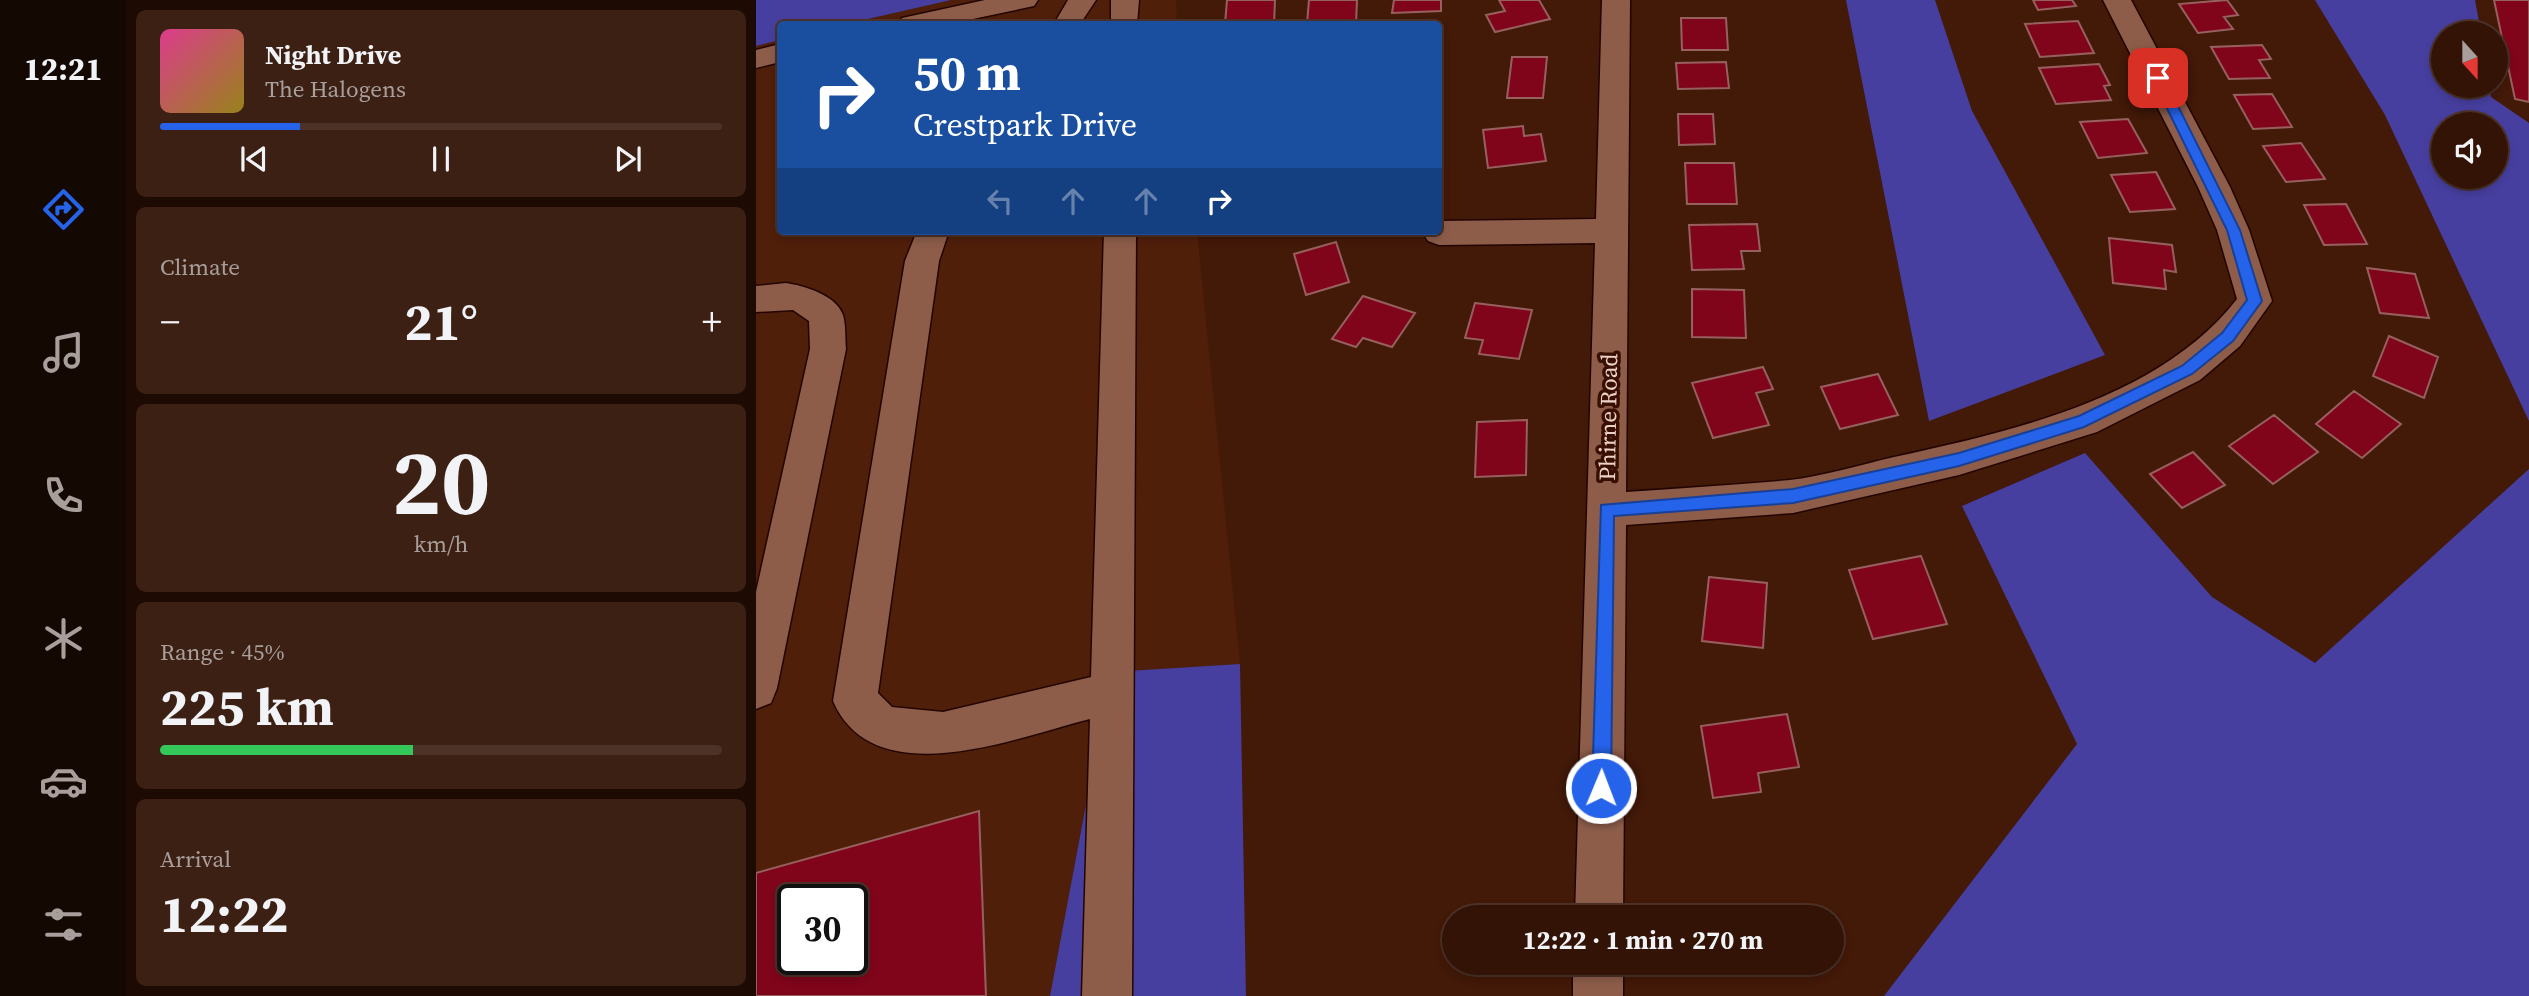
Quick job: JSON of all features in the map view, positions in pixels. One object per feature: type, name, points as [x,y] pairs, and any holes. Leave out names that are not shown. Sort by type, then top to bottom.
[{"type":"street","points":[[926,21],[1024,0]]},
{"type":"street","points":[[1070,21],[1083,0]]},
{"type":"street","points":[[1124,21],[1125,0]]},
{"type":"street","name":"Phirne Road","points":[[1599,905],[1616,0]]},
{"type":"street","points":[[1606,510],[1793,496],[1959,459],[2084,421],[2187,370],[2228,337],[2255,301],[2233,230],[2117,0]]},
{"type":"street","points":[[756,59],[777,54]]},
{"type":"street","points":[[1442,233],[1612,231]]},
{"type":"street","points":[[932,235],[922,261],[855,701],[882,727],[943,734],[1111,693]]},
{"type":"street","points":[[1107,996],[1120,235]]},
{"type":"street","points":[[756,299],[774,296],[808,299],[827,316],[828,349],[756,688]]},
{"type":"street","points":[[1598,975],[1598,996]]},
{"type":"shaded area","points":[[756,0],[951,0],[859,21],[777,21],[777,41],[756,46]]},
{"type":"shaded area","points":[[951,0],[1176,0],[1177,21],[859,21]]},
{"type":"shaded area","points":[[1846,0],[1935,0],[1972,111],[2105,355],[1929,421]]},
{"type":"shaded area","points":[[2315,0],[2475,0],[2479,21],[2431,21],[2431,98],[2492,98],[2529,123],[2529,421],[2385,115]]},
{"type":"shaded area","points":[[777,41],[777,235],[1197,235],[1240,664],[1111,672],[1050,996],[756,996],[756,46]]},
{"type":"shaded area","points":[[2085,453],[2212,597],[2315,663],[2529,469],[2529,996],[1884,996],[2077,744],[1962,506]]},
{"type":"shaded area","points":[[1240,664],[1246,996],[1050,996],[1111,672]]},
{"type":"building","points":[[1227,0],[1275,0],[1274,21],[1225,21]]},
{"type":"building","points":[[1309,0],[1357,0],[1356,21],[1307,21]]},
{"type":"building","points":[[1394,0],[1441,0],[1441,11],[1392,13]]},
{"type":"building","points":[[1499,0],[1539,0],[1550,19],[1495,32],[1486,15],[1505,11]]},
{"type":"building","points":[[2033,0],[2072,0],[2076,6],[2038,10]]},
{"type":"building","points":[[2227,0],[2238,15],[2224,17],[2233,29],[2198,33],[2179,4]]},
{"type":"building","points":[[2494,0],[2529,0],[2529,102],[2515,99],[2508,66],[2508,21],[2498,21]]},
{"type":"building","points":[[1681,18],[1726,18],[1728,50],[1682,50]]},
{"type":"building","points":[[2078,21],[2094,53],[2040,57],[2025,24]]},
{"type":"building","points":[[2262,45],[2271,59],[2259,60],[2270,78],[2229,79],[2211,47]]},
{"type":"building","points":[[1512,57],[1547,57],[1543,98],[1507,98]]},
{"type":"building","points":[[1726,62],[1729,88],[1678,89],[1676,63]]},
{"type":"building","points":[[2099,64],[2110,85],[2104,86],[2111,100],[2056,104],[2039,68]]},
{"type":"building","points":[[2272,94],[2292,127],[2253,129],[2234,95]]},
{"type":"building","points":[[1678,114],[1713,114],[1715,144],[1679,145]]},
{"type":"building","points":[[2128,119],[2147,153],[2098,158],[2080,122]]},
{"type":"building","points":[[1523,126],[1524,136],[1541,134],[1546,161],[1488,168],[1483,130]]},
{"type":"building","points":[[2301,143],[2325,179],[2286,182],[2263,146]]},
{"type":"building","points":[[1685,163],[1734,163],[1737,204],[1687,204]]},
{"type":"building","points":[[2156,172],[2175,209],[2130,212],[2111,175]]},
{"type":"building","points":[[2346,204],[2367,244],[2324,245],[2304,205]]},
{"type":"building","points":[[1757,224],[1760,251],[1741,251],[1744,269],[1692,270],[1689,225]]},
{"type":"building","points":[[2109,238],[2172,245],[2176,272],[2164,270],[2166,289],[2113,283]]},
{"type":"building","points":[[1336,242],[1349,282],[1306,295],[1294,254]]},
{"type":"building","points":[[2367,268],[2415,274],[2429,318],[2380,313]]},
{"type":"building","points":[[1692,289],[1744,290],[1746,338],[1692,337]]},
{"type":"building","points":[[1363,296],[1415,313],[1392,347],[1363,338],[1356,347],[1332,339]]},
{"type":"building","points":[[1475,303],[1532,310],[1519,359],[1479,354],[1483,340],[1465,338]]},
{"type":"building","points":[[2389,336],[2438,357],[2424,398],[2373,376]]},
{"type":"building","points":[[1763,367],[1773,389],[1756,393],[1769,425],[1713,438],[1692,383]]},
{"type":"building","points":[[1878,374],[1898,415],[1840,429],[1821,387]]},
{"type":"building","points":[[2354,391],[2401,424],[2362,458],[2316,424]]},
{"type":"building","points":[[2274,415],[2318,452],[2273,484],[2229,446]]},
{"type":"building","points":[[1527,420],[1526,475],[1475,477],[1477,422]]},
{"type":"building","points":[[2193,452],[2225,485],[2182,508],[2150,474]]},
{"type":"building","points":[[1921,556],[1947,624],[1873,639],[1849,570]]},
{"type":"building","points":[[1709,577],[1767,583],[1763,648],[1702,641]]},
{"type":"building","points":[[1787,714],[1799,767],[1758,773],[1761,792],[1713,798],[1701,726]]},
{"type":"building","points":[[979,811],[986,996],[756,996],[756,873]]},
{"type":"route","points":[[1601,788],[1606,510],[1793,496],[1959,459],[2084,421],[2187,370],[2228,337],[2255,301],[2233,230],[2158,78]]}]
